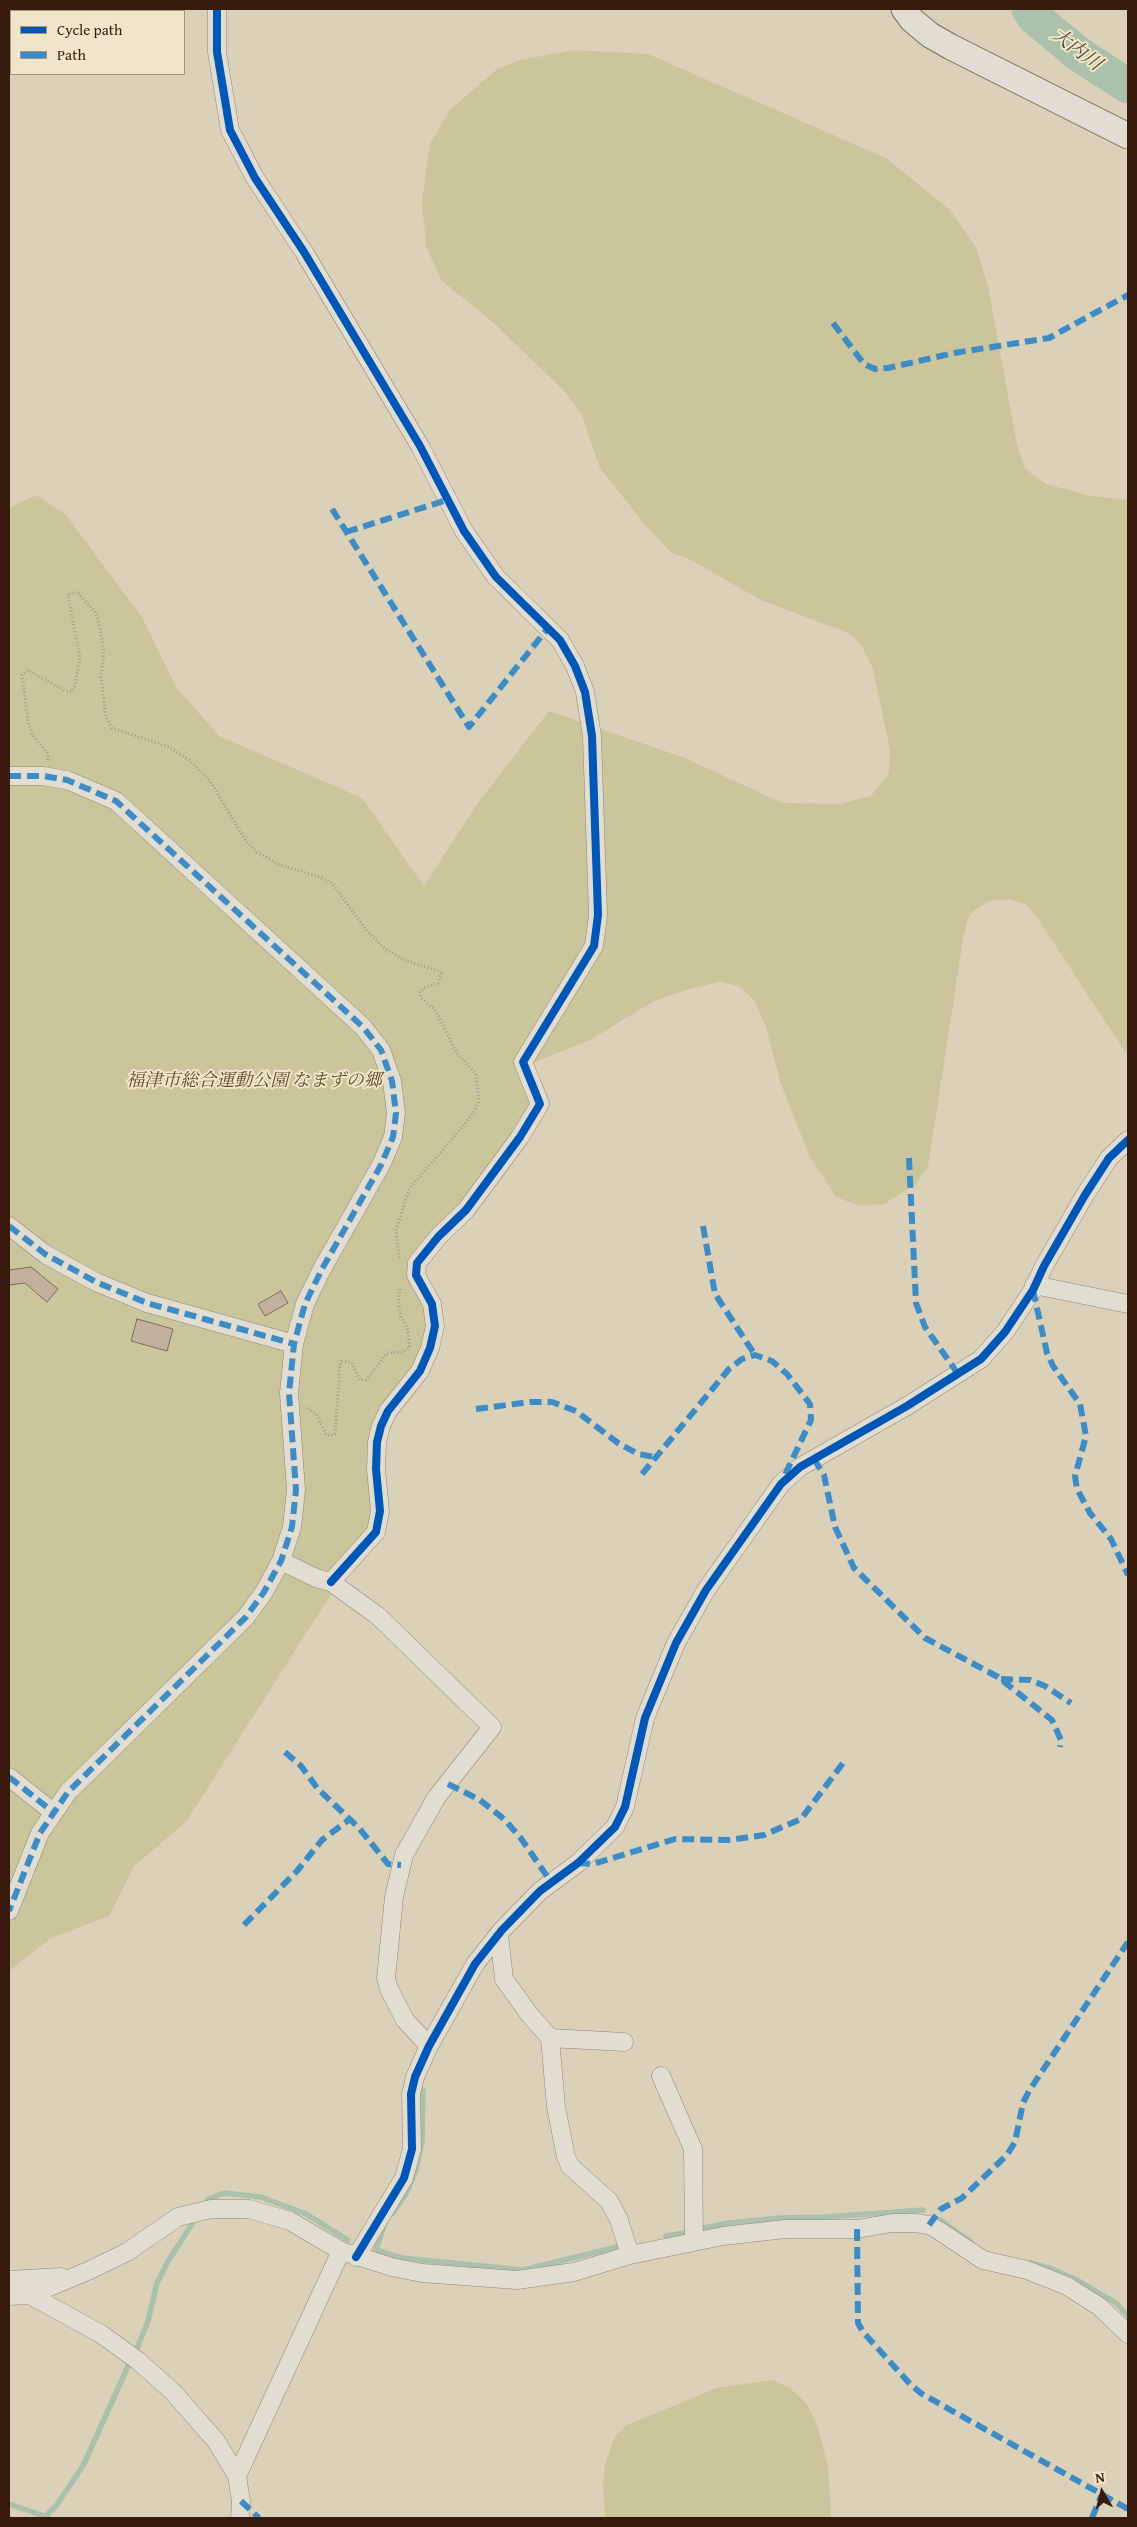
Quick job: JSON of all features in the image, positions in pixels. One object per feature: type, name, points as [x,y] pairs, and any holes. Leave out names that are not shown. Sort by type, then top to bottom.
[{"type":"street","points":[[217,9],[217,52],[230,130],[255,178],[304,252],[420,446],[464,531],[496,577],[560,640],[575,666],[585,692],[592,736],[598,915],[594,946],[523,1062],[540,1104],[520,1137],[466,1210],[438,1237],[417,1263],[416,1275],[432,1304],[435,1326],[430,1348],[420,1371],[388,1411],[381,1426],[377,1442],[376,1470],[380,1512],[376,1532],[331,1582]]},
{"type":"street","points":[[904,9],[912,20],[930,35],[950,47],[1128,136]]},
{"type":"street","points":[[9,776],[67,780],[116,801],[363,1027],[381,1050],[392,1081],[396,1113],[393,1137],[381,1165],[309,1295],[294,1344],[289,1393],[296,1490],[292,1526],[280,1561],[264,1592],[246,1616],[73,1787],[53,1812],[40,1833],[9,1911]]},
{"type":"street","points":[[237,2476],[349,2254],[404,2178],[412,2149],[411,2094],[415,2077],[429,2046],[475,1964],[499,1934],[540,1891],[578,1863],[615,1827],[625,1807],[645,1718],[676,1643],[706,1590],[781,1484],[814,1459],[943,1384],[981,1359],[1005,1332],[1034,1285],[1085,1194],[1109,1158],[1128,1140]]},
{"type":"street","points":[[9,1226],[45,1254],[96,1282],[147,1303],[294,1344]]},
{"type":"street","points":[[1034,1285],[1128,1304]]},
{"type":"street","points":[[280,1561],[316,1578],[331,1582],[378,1616],[492,1727],[436,1798],[404,1855],[394,1897],[386,1978],[389,1990],[405,2020],[429,2046]]},
{"type":"street","points":[[9,1777],[53,1812]]},
{"type":"street","points":[[499,1934],[504,1979],[529,2014],[550,2038],[556,2107],[566,2157],[570,2166],[609,2201],[619,2220],[630,2255]]},
{"type":"street","points":[[550,2038],[624,2042]]},
{"type":"street","points":[[661,2076],[694,2149],[694,2242]]},
{"type":"street","points":[[9,2296],[30,2295],[127,2252],[178,2217],[211,2209],[249,2209],[290,2221],[349,2254],[422,2273],[517,2280],[574,2272],[630,2255],[722,2236],[785,2229],[856,2229],[892,2223],[928,2225],[983,2260],[1027,2270],[1067,2286],[1100,2306],[1128,2334]]},
{"type":"street","points":[[9,2280],[71,2277]]},
{"type":"street","points":[[30,2295],[101,2334],[172,2391],[216,2441],[237,2476],[241,2501],[240,2518]]},
{"type":"path","points":[[50,778],[48,754],[32,734],[28,720],[22,675],[28,670],[65,691],[71,692],[75,686],[80,658],[68,596],[74,592],[79,594],[95,612],[100,624],[104,650],[102,677],[106,717],[112,728],[169,747],[189,760],[210,781],[246,841],[257,852],[280,865],[320,877],[332,884],[367,931],[384,948],[404,960],[439,971],[441,974],[438,983],[424,988],[420,992],[421,998],[436,1011],[456,1052],[476,1074],[479,1101],[465,1124],[409,1189],[396,1230],[399,1264]]},
{"type":"path","points":[[290,1410],[311,1409],[316,1414],[326,1434],[331,1436],[335,1434],[340,1365],[342,1361],[351,1362],[360,1380],[366,1380],[387,1353],[403,1352],[410,1347],[407,1327],[401,1317],[398,1301],[400,1281]]},
{"type":"green space","name":"福津市総合運動公園 なまずの郷","points":[[574,50],[648,54],[886,158],[950,210],[976,247],[988,286],[1017,445],[1025,469],[1046,484],[1091,496],[1128,500],[1128,1056],[1036,916],[1026,904],[1010,899],[989,901],[973,911],[968,919],[963,939],[928,1167],[916,1184],[884,1204],[860,1206],[836,1197],[809,1155],[781,1084],[766,1027],[754,1000],[739,986],[720,982],[686,990],[654,1001],[590,1040],[533,1063],[550,1101],[530,1137],[423,1266],[424,1274],[439,1305],[443,1323],[439,1346],[396,1409],[385,1433],[382,1463],[387,1524],[378,1543],[333,1591],[186,1822],[134,1866],[109,1916],[51,1938],[9,1971],[9,508],[36,495],[66,515],[142,617],[176,687],[219,736],[362,798],[424,886],[477,804],[549,711],[685,758],[782,803],[840,804],[871,796],[889,773],[890,750],[873,669],[861,644],[848,633],[761,600],[687,558],[672,553],[646,526],[600,468],[581,413],[566,393],[495,324],[441,280],[426,246],[422,201],[430,144],[450,110],[496,70],[520,60]]},
{"type":"green space","points":[[772,2380],[790,2388],[807,2404],[818,2428],[828,2467],[831,2518],[605,2518],[603,2484],[605,2465],[614,2438],[627,2425],[717,2388]]},
{"type":"building","points":[[31,1267],[58,1289],[47,1302],[25,1283],[9,1285],[9,1270]]},
{"type":"building","points":[[281,1291],[288,1303],[265,1316],[258,1304]]},
{"type":"building","points":[[137,1319],[173,1329],[167,1351],[131,1341]]},
{"type":"waterway","name":"大内川","points":[[1029,9],[1035,18],[1080,55],[1128,86]]},
{"type":"waterway","points":[[392,2214],[406,2194],[416,2170],[422,2141],[423,2090]]},
{"type":"waterway","points":[[204,2206],[208,2199],[224,2193],[261,2197],[306,2214],[348,2240]]},
{"type":"waterway","points":[[704,2228],[728,2223],[781,2218],[923,2210]]},
{"type":"waterway","points":[[137,2348],[148,2321],[157,2283],[167,2263],[197,2216]]},
{"type":"waterway","points":[[940,2220],[971,2242]]},
{"type":"waterway","points":[[385,2223],[376,2250],[402,2258],[523,2270],[621,2246]]},
{"type":"waterway","points":[[666,2236],[684,2233]]},
{"type":"waterway","points":[[1030,2263],[1052,2269],[1077,2280],[1116,2303],[1128,2316]]},
{"type":"waterway","points":[[46,2516],[56,2506],[83,2466],[129,2364]]},
{"type":"waterway","points":[[9,2504],[47,2517]]},
{"type":"marked path","points":[[833,323],[864,364],[875,369],[888,368],[954,353],[1049,338],[1128,295]]},
{"type":"marked path","points":[[346,532],[447,500]]},
{"type":"marked path","points":[[332,509],[469,727],[548,628]]},
{"type":"marked path","points":[[9,776],[43,776],[67,780],[116,801],[363,1027],[381,1050],[392,1081],[396,1113],[393,1137],[381,1165],[322,1269],[305,1304],[294,1344],[289,1393],[296,1490],[292,1527],[281,1561],[264,1592],[246,1617],[68,1792],[40,1833],[9,1911]]},
{"type":"marked path","points":[[909,1158],[916,1303],[925,1327],[958,1374]]},
{"type":"marked path","points":[[9,1226],[45,1254],[96,1282],[147,1303],[294,1344]]},
{"type":"marked path","points":[[703,1226],[715,1294],[755,1355]]},
{"type":"marked path","points":[[1033,1290],[1047,1353],[1053,1366],[1080,1404],[1086,1436],[1075,1476],[1077,1489],[1090,1513],[1111,1539],[1128,1575]]},
{"type":"marked path","points":[[642,1474],[729,1369],[742,1359],[755,1355],[772,1361],[787,1374],[810,1404],[811,1420],[784,1477]]},
{"type":"marked path","points":[[476,1409],[530,1402],[552,1402],[576,1411],[618,1443],[638,1454],[655,1457]]},
{"type":"marked path","points":[[814,1459],[824,1475],[835,1527],[854,1568],[925,1638],[998,1677],[1052,1720],[1061,1740],[1060,1747]]},
{"type":"marked path","points":[[1001,1679],[1030,1680],[1045,1686],[1071,1703]]},
{"type":"marked path","points":[[285,1752],[301,1766],[318,1789],[359,1828],[388,1864],[401,1865]]},
{"type":"marked path","points":[[578,1863],[593,1864],[675,1839],[729,1840],[764,1835],[801,1819],[846,1759]]},
{"type":"marked path","points":[[9,1777],[53,1812]]},
{"type":"marked path","points":[[448,1784],[480,1800],[504,1819],[520,1837],[551,1882]]},
{"type":"marked path","points":[[244,1925],[297,1871],[322,1840],[350,1819]]},
{"type":"marked path","points":[[929,2225],[941,2209],[962,2198],[1007,2155],[1015,2142],[1023,2103],[1029,2091],[1128,1942]]},
{"type":"marked path","points":[[857,2229],[858,2323],[863,2332],[911,2385],[922,2394],[1128,2509]]},
{"type":"marked path","points":[[1092,2518],[1101,2496]]},
{"type":"marked path","points":[[241,2501],[259,2518]]},
{"type":"cycle path","points":[[217,9],[217,52],[230,130],[255,178],[304,252],[420,446],[464,531],[496,577],[560,640],[575,666],[585,692],[592,736],[598,915],[594,946],[523,1062],[540,1104],[520,1137],[466,1210],[438,1237],[417,1263],[416,1275],[432,1304],[435,1326],[430,1348],[420,1371],[388,1411],[381,1426],[377,1442],[376,1469],[380,1511],[376,1532],[331,1582]]},
{"type":"cycle path","points":[[356,2257],[404,2178],[412,2149],[411,2094],[415,2077],[429,2046],[475,1964],[502,1930],[540,1891],[578,1863],[615,1827],[625,1807],[645,1718],[676,1643],[706,1590],[781,1484],[800,1467],[907,1406],[981,1359],[1005,1332],[1033,1290],[1044,1266],[1109,1158],[1128,1140]]}]
